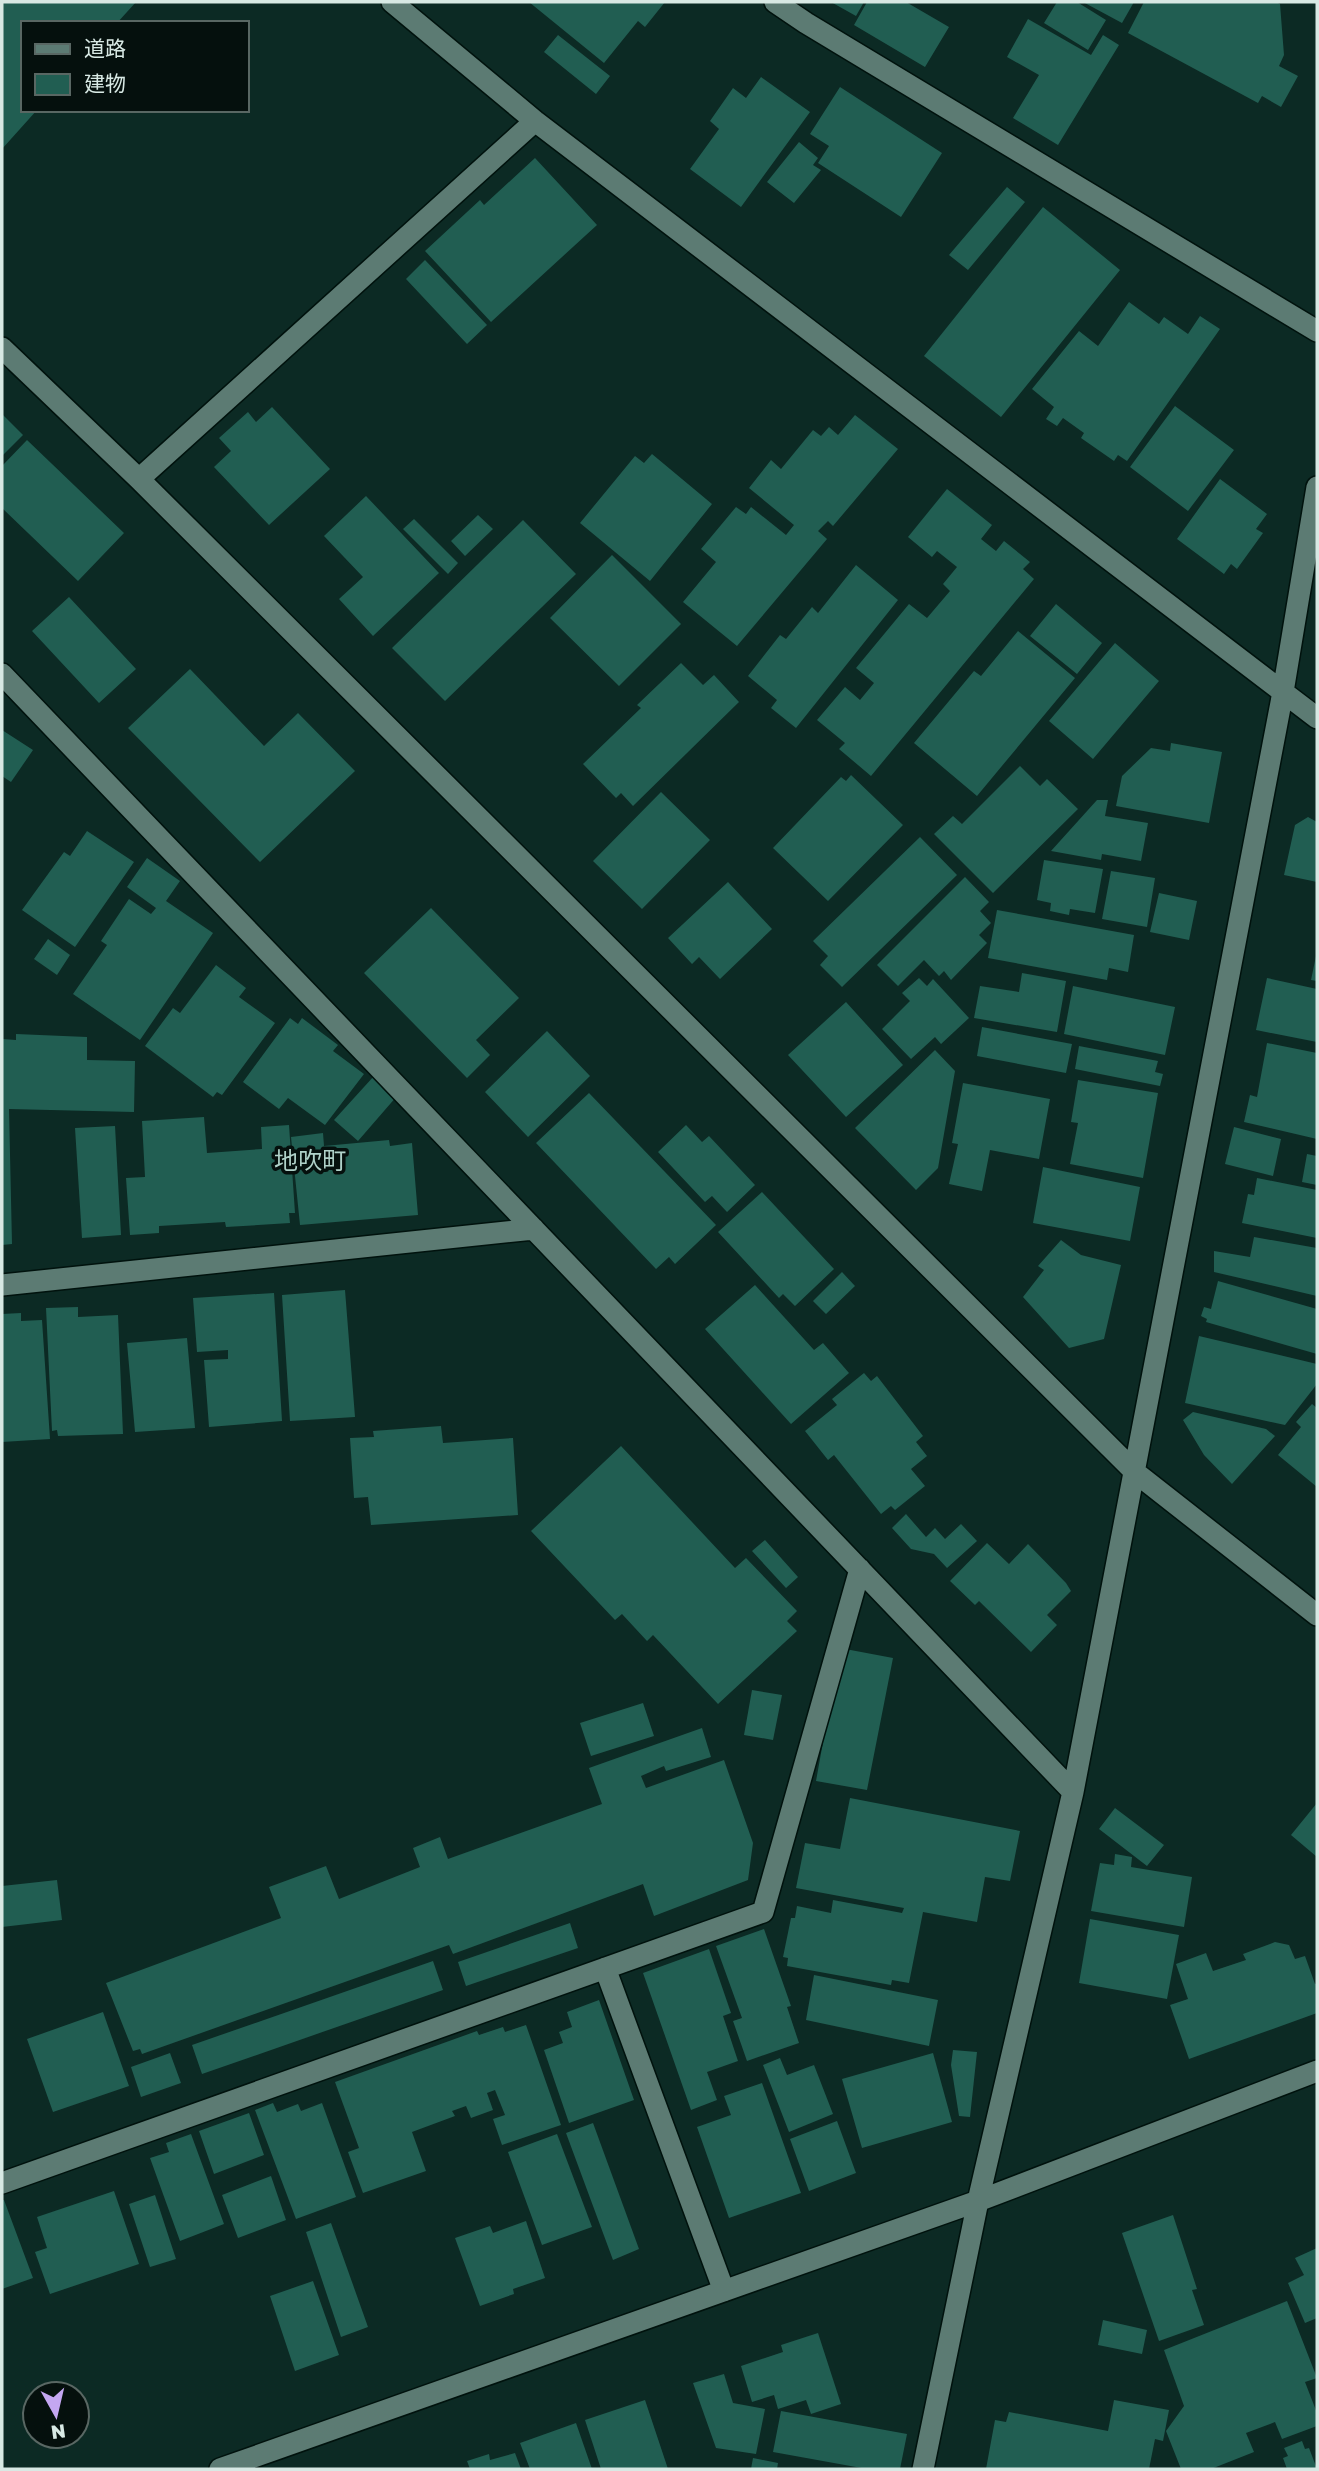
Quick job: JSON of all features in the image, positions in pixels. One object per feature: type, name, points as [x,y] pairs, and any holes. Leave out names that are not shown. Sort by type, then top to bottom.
[{"type":"street","points":[[393,2],[536,121],[1317,718]]},
{"type":"street","points":[[775,2],[1317,331]]},
{"type":"street","points":[[139,479],[536,121]]},
{"type":"street","points":[[2,348],[139,479],[1136,1472],[1317,1615]]},
{"type":"street","points":[[922,2469],[978,2201],[1073,1792],[1283,691],[1317,487]]},
{"type":"street","points":[[2,674],[1073,1792]]},
{"type":"street","points":[[2,1284],[534,1228]]},
{"type":"street","points":[[2,2183],[763,1912],[860,1569]]},
{"type":"street","points":[[605,1968],[724,2291]]},
{"type":"street","points":[[220,2469],[978,2201],[1317,2071]]},
{"type":"building","points":[[2,2],[136,2],[119,21],[21,21],[21,112],[35,112],[2,149]]},
{"type":"building","points":[[529,2],[665,2],[645,27],[638,21],[604,63]]},
{"type":"building","points":[[831,2],[864,2],[856,16]]},
{"type":"building","points":[[867,2],[906,2],[949,27],[925,67],[854,25]]},
{"type":"building","points":[[1057,2],[1077,2],[1106,20],[1088,50],[1044,23]]},
{"type":"building","points":[[1083,2],[1134,2],[1122,23]]},
{"type":"building","points":[[1144,2],[1280,4],[1284,55],[1279,66],[1298,76],[1281,107],[1262,96],[1258,103],[1128,33]]},
{"type":"building","points":[[1028,19],[1091,55],[1103,35],[1119,45],[1058,145],[1013,118],[1039,75],[1007,57]]},
{"type":"building","points":[[558,35],[610,76],[596,94],[544,52]]},
{"type":"building","points":[[761,77],[810,112],[741,207],[690,169],[719,129],[710,121],[733,88],[746,98]]},
{"type":"building","points":[[840,87],[942,153],[901,217],[818,163],[829,146],[810,134]]},
{"type":"building","points":[[799,142],[818,158],[813,165],[821,170],[794,203],[767,182]]},
{"type":"building","points":[[535,158],[597,225],[491,322],[425,251],[480,200],[484,205]]},
{"type":"building","points":[[1007,187],[1025,202],[968,270],[949,255]]},
{"type":"building","points":[[1043,207],[1120,270],[1001,417],[924,356]]},
{"type":"building","points":[[425,260],[487,325],[467,344],[406,279]]},
{"type":"building","points":[[1129,302],[1159,324],[1164,317],[1188,334],[1200,316],[1220,329],[1127,461],[1118,455],[1114,461],[1081,438],[1084,433],[1063,418],[1057,426],[1046,419],[1054,407],[1032,389],[1079,331],[1098,346]]},
{"type":"building","points":[[1175,406],[1234,450],[1188,511],[1130,467]]},
{"type":"building","points":[[272,407],[330,469],[269,525],[214,467],[231,451],[219,438],[248,412],[256,422]]},
{"type":"building","points":[[2,414],[23,435],[2,456]]},
{"type":"building","points":[[855,415],[898,449],[833,526],[828,521],[818,531],[827,539],[737,646],[683,602],[716,562],[701,549],[736,507],[746,514],[751,507],[786,535],[794,525],[749,488],[771,460],[781,469],[813,430],[821,436],[829,427],[838,435]]},
{"type":"building","points":[[27,440],[124,533],[78,581],[2,508],[2,466]]},
{"type":"building","points":[[652,454],[712,504],[650,581],[580,523],[635,456],[644,463]]},
{"type":"building","points":[[1220,479],[1267,514],[1256,529],[1263,533],[1237,569],[1231,564],[1224,574],[1177,539]]},
{"type":"building","points":[[947,489],[992,525],[981,539],[996,551],[1004,541],[1030,562],[1023,569],[1034,579],[871,776],[839,749],[845,743],[817,720],[845,687],[860,700],[874,683],[856,668],[909,604],[927,618],[950,591],[943,584],[957,567],[937,551],[932,557],[908,537]]},
{"type":"building","points":[[366,496],[439,573],[373,636],[339,599],[363,577],[324,536]]},
{"type":"building","points":[[478,515],[493,529],[465,556],[451,541]]},
{"type":"building","points":[[414,519],[458,563],[448,574],[403,529]]},
{"type":"building","points":[[523,520],[576,574],[445,701],[392,648]]},
{"type":"building","points":[[612,555],[681,624],[619,686],[550,618]]},
{"type":"building","points":[[856,565],[898,600],[796,728],[771,708],[777,700],[748,676],[780,635],[786,639],[812,607],[818,613]]},
{"type":"building","points":[[69,597],[136,669],[99,703],[32,631]]},
{"type":"building","points":[[1056,604],[1102,643],[1077,674],[1030,636]]},
{"type":"building","points":[[1018,631],[1075,678],[977,796],[914,743],[974,671],[981,676]]},
{"type":"building","points":[[1115,643],[1159,681],[1093,759],[1049,721]]},
{"type":"building","points":[[681,663],[703,685],[714,675],[739,702],[633,806],[621,793],[616,798],[583,764],[641,708],[637,705]]},
{"type":"building","points":[[190,669],[264,746],[298,713],[355,771],[260,862],[128,728]]},
{"type":"building","points":[[2,730],[33,750],[11,782],[2,776]]},
{"type":"building","points":[[1171,743],[1222,752],[1209,823],[1116,806],[1122,776],[1151,748],[1170,751]]},
{"type":"building","points":[[1020,766],[1040,786],[1047,779],[1078,809],[993,893],[934,834],[953,816],[962,824]]},
{"type":"building","points":[[851,775],[903,825],[828,901],[773,848],[841,777],[846,781]]},
{"type":"building","points":[[661,792],[710,840],[642,909],[593,861]]},
{"type":"building","points":[[1097,800],[1108,800],[1105,816],[1148,823],[1141,861],[1102,854],[1101,860],[1051,851]]},
{"type":"building","points":[[1308,817],[1317,822],[1317,882],[1284,875],[1295,825]]},
{"type":"building","points":[[87,831],[134,862],[75,947],[22,910],[64,852],[70,856]]},
{"type":"building","points":[[920,837],[957,875],[842,987],[820,965],[828,956],[813,941]]},
{"type":"building","points":[[147,858],[180,881],[166,901],[213,933],[140,1040],[73,994],[107,945],[101,941],[129,899],[151,914],[156,908],[127,887]]},
{"type":"building","points":[[1044,860],[1103,869],[1095,913],[1070,909],[1069,915],[1050,911],[1051,903],[1037,900]]},
{"type":"building","points":[[1111,871],[1155,878],[1147,927],[1102,919]]},
{"type":"building","points":[[965,877],[989,902],[980,911],[991,923],[979,935],[987,943],[951,980],[944,971],[939,976],[924,960],[898,986],[877,965]]},
{"type":"building","points":[[728,882],[772,929],[720,979],[699,957],[692,964],[668,938]]},
{"type":"building","points":[[1159,893],[1197,901],[1189,940],[1150,932]]},
{"type":"building","points":[[431,908],[519,998],[476,1040],[490,1055],[467,1078],[364,973]]},
{"type":"building","points":[[997,910],[1134,935],[1128,972],[1109,968],[1107,980],[988,958]]},
{"type":"building","points":[[48,939],[70,955],[57,975],[34,959]]},
{"type":"building","points":[[1317,956],[1317,981],[1311,980]]},
{"type":"building","points":[[216,965],[246,988],[239,997],[275,1023],[222,1095],[217,1092],[213,1097],[145,1046],[173,1008],[180,1013]]},
{"type":"building","points":[[1022,973],[1066,981],[1057,1032],[974,1018],[980,986],[1019,992]]},
{"type":"building","points":[[919,978],[927,986],[933,979],[969,1018],[941,1044],[935,1037],[911,1059],[882,1029],[910,1001],[902,993]]},
{"type":"building","points":[[1267,978],[1317,989],[1317,1042],[1256,1030]]},
{"type":"building","points":[[1073,986],[1175,1007],[1165,1055],[1064,1034]]},
{"type":"building","points":[[846,1002],[903,1065],[846,1117],[788,1055]]},
{"type":"building","points":[[290,1018],[298,1024],[302,1018],[338,1045],[333,1051],[364,1074],[325,1125],[288,1098],[279,1109],[243,1082]]},
{"type":"building","points":[[982,1027],[1072,1044],[1066,1073],[977,1056]]},
{"type":"building","points":[[547,1031],[590,1076],[528,1137],[485,1092]]},
{"type":"building","points":[[16,1034],[87,1037],[87,1060],[135,1061],[134,1112],[9,1109],[12,1244],[2,1245],[2,1039],[16,1040]]},
{"type":"building","points":[[1267,1043],[1317,1053],[1317,1139],[1244,1122],[1250,1095],[1257,1097]]},
{"type":"building","points":[[1079,1046],[1158,1061],[1155,1072],[1163,1074],[1160,1086],[1075,1069]]},
{"type":"building","points":[[935,1050],[955,1071],[938,1168],[916,1190],[855,1128]]},
{"type":"building","points":[[374,1076],[397,1096],[358,1141],[334,1120]]},
{"type":"building","points":[[1078,1080],[1158,1093],[1143,1178],[1070,1164],[1078,1123],[1071,1122]]},
{"type":"building","points":[[963,1083],[1050,1099],[1039,1159],[990,1150],[982,1191],[949,1184],[958,1144],[952,1143]]},
{"type":"building","points":[[589,1093],[716,1225],[675,1264],[669,1257],[656,1269],[536,1143]]},
{"type":"building","points":[[204,1117],[207,1153],[262,1149],[261,1127],[289,1125],[295,1213],[289,1213],[290,1223],[226,1227],[225,1222],[159,1226],[159,1233],[130,1235],[126,1178],[145,1177],[142,1121]]},
{"type":"building","points":[[686,1125],[702,1142],[709,1136],[755,1185],[727,1212],[712,1196],[705,1202],[658,1152]]},
{"type":"building","points":[[115,1126],[121,1235],[82,1238],[75,1128]]},
{"type":"building","points":[[1234,1127],[1281,1139],[1273,1176],[1225,1164]]},
{"type":"building","points":[[323,1133],[324,1146],[389,1140],[390,1146],[412,1143],[418,1215],[300,1225],[291,1137]]},
{"type":"building","points":[[1307,1154],[1317,1156],[1317,1185],[1302,1182]]},
{"type":"building","points":[[1043,1167],[1140,1187],[1130,1241],[1033,1223]]},
{"type":"building","points":[[1257,1178],[1317,1190],[1317,1238],[1242,1223],[1248,1194],[1254,1195]]},
{"type":"building","points":[[762,1192],[834,1269],[795,1306],[783,1294],[779,1298],[718,1232]]},
{"type":"building","points":[[1254,1237],[1317,1248],[1317,1296],[1214,1272],[1214,1251],[1250,1257]]},
{"type":"building","points":[[1061,1240],[1081,1255],[1121,1265],[1104,1339],[1069,1348],[1023,1297],[1044,1270],[1038,1266]]},
{"type":"building","points":[[842,1272],[855,1286],[826,1314],[813,1301]]},
{"type":"building","points":[[1218,1281],[1317,1309],[1317,1354],[1206,1322],[1207,1319],[1201,1316],[1204,1307],[1211,1309]]},
{"type":"building","points":[[755,1285],[814,1350],[823,1343],[849,1373],[791,1424],[705,1329]]},
{"type":"building","points":[[345,1290],[355,1417],[290,1421],[282,1295]]},
{"type":"building","points":[[274,1293],[282,1421],[209,1427],[204,1360],[228,1359],[228,1350],[197,1352],[193,1298]]},
{"type":"building","points":[[78,1307],[78,1317],[118,1315],[123,1434],[58,1436],[57,1430],[52,1431],[46,1308]]},
{"type":"building","points":[[21,1313],[21,1321],[42,1320],[50,1439],[2,1442],[2,1314]]},
{"type":"building","points":[[1199,1336],[1317,1364],[1317,1384],[1285,1425],[1185,1403]]},
{"type":"building","points":[[187,1338],[195,1428],[135,1432],[127,1343]]},
{"type":"building","points":[[864,1373],[871,1381],[877,1376],[923,1436],[916,1442],[927,1456],[911,1469],[925,1486],[895,1510],[891,1506],[881,1514],[834,1455],[828,1460],[805,1431],[837,1405],[832,1399]]},
{"type":"building","points":[[1312,1404],[1317,1408],[1317,1487],[1278,1455],[1301,1427],[1296,1422]]},
{"type":"building","points":[[1193,1412],[1266,1429],[1275,1436],[1232,1484],[1204,1455],[1183,1420]]},
{"type":"building","points":[[441,1426],[443,1443],[513,1438],[518,1515],[371,1525],[368,1497],[354,1498],[350,1438],[374,1437],[373,1431]]},
{"type":"building","points":[[621,1446],[735,1568],[746,1558],[797,1611],[787,1621],[797,1631],[718,1704],[653,1635],[647,1641],[622,1614],[615,1620],[531,1531]]},
{"type":"building","points":[[906,1514],[926,1537],[935,1528],[945,1539],[961,1524],[977,1541],[947,1568],[934,1554],[911,1549],[892,1528]]},
{"type":"building","points":[[765,1540],[798,1577],[786,1588],[752,1551]]},
{"type":"building","points":[[987,1543],[1009,1564],[1028,1544],[1071,1591],[1047,1615],[1057,1625],[1031,1652],[979,1601],[975,1605],[950,1581]]},
{"type":"building","points":[[840,1648],[893,1658],[867,1790],[816,1781]]},
{"type":"building","points":[[752,1690],[782,1695],[773,1740],[744,1735]]},
{"type":"building","points":[[643,1703],[654,1736],[591,1756],[580,1723]]},
{"type":"building","points":[[702,1728],[711,1757],[666,1771],[664,1766],[641,1776],[646,1788],[724,1760],[753,1843],[748,1880],[654,1916],[643,1884],[453,1954],[449,1945],[142,2054],[140,2049],[133,2051],[106,1983],[281,1918],[269,1887],[326,1866],[339,1899],[420,1867],[413,1848],[440,1837],[448,1859],[602,1804],[589,1768]]},
{"type":"building","points":[[850,1798],[1020,1831],[1010,1881],[985,1877],[977,1922],[923,1912],[909,1983],[892,1980],[891,1985],[787,1966],[788,1958],[783,1957],[791,1918],[795,1918],[797,1906],[831,1913],[833,1900],[902,1913],[904,1908],[796,1888],[805,1843],[840,1849]]},
{"type":"building","points":[[1317,1803],[1317,1857],[1291,1835]]},
{"type":"building","points":[[1115,1808],[1164,1845],[1147,1866],[1099,1829]]},
{"type":"building","points":[[1115,1854],[1132,1857],[1131,1867],[1192,1877],[1184,1927],[1091,1911],[1100,1863],[1114,1865]]},
{"type":"building","points":[[57,1880],[62,1920],[2,1927],[2,1886]]},
{"type":"building","points":[[1090,1919],[1179,1935],[1167,1999],[1079,1983]]},
{"type":"building","points":[[570,1923],[578,1948],[466,1986],[458,1962]]},
{"type":"building","points":[[764,1929],[791,2006],[787,2007],[799,2043],[747,2061],[733,2021],[742,2018],[716,1946]]},
{"type":"building","points":[[1275,1942],[1289,1945],[1295,1959],[1305,1956],[1315,1984],[1317,1983],[1317,2013],[1189,2059],[1170,2005],[1188,1999],[1176,1964],[1206,1953],[1213,1971],[1246,1960],[1243,1954]]},
{"type":"building","points":[[709,1949],[731,2013],[723,2016],[738,2061],[707,2072],[717,2100],[691,2110],[643,1973]]},
{"type":"building","points":[[433,1961],[443,1990],[202,2074],[192,2045]]},
{"type":"building","points":[[814,1975],[938,2000],[929,2046],[806,2020]]},
{"type":"building","points":[[599,2000],[634,2100],[569,2123],[544,2050],[563,2043],[559,2032],[572,2027],[567,2012]]},
{"type":"building","points":[[103,2012],[129,2086],[53,2112],[27,2039]]},
{"type":"building","points":[[526,2025],[561,2125],[502,2145],[493,2119],[505,2115],[495,2090],[487,2093],[493,2110],[471,2118],[466,2106],[452,2111],[455,2116],[412,2132],[426,2171],[363,2193],[348,2152],[359,2148],[335,2082],[477,2031],[479,2035],[503,2027],[505,2032]]},
{"type":"building","points":[[953,2050],[977,2052],[970,2117],[959,2116],[951,2065]]},
{"type":"building","points":[[170,2053],[181,2083],[141,2097],[131,2067]]},
{"type":"building","points":[[933,2053],[952,2122],[862,2148],[842,2079]]},
{"type":"building","points":[[780,2058],[787,2075],[814,2065],[833,2114],[789,2132],[763,2065]]},
{"type":"building","points":[[762,2083],[801,2193],[729,2218],[697,2127],[731,2115],[724,2096]]},
{"type":"building","points":[[273,2103],[277,2112],[298,2104],[301,2111],[322,2103],[356,2197],[296,2219],[255,2110]]},
{"type":"building","points":[[249,2113],[264,2155],[214,2174],[199,2131]]},
{"type":"building","points":[[837,2121],[856,2173],[809,2191],[790,2139]]},
{"type":"building","points":[[593,2123],[639,2249],[613,2260],[566,2133]]},
{"type":"building","points":[[191,2134],[224,2224],[180,2241],[150,2158],[169,2152],[166,2143]]},
{"type":"building","points":[[557,2134],[592,2227],[542,2245],[508,2152]]},
{"type":"building","points":[[271,2176],[286,2220],[238,2238],[222,2195]]},
{"type":"building","points":[[114,2191],[139,2264],[50,2294],[35,2252],[47,2248],[37,2217]]},
{"type":"building","points":[[155,2195],[176,2259],[150,2267],[129,2204]]},
{"type":"building","points":[[2,2200],[33,2278],[2,2289]]},
{"type":"building","points":[[1173,2215],[1197,2289],[1192,2290],[1204,2325],[1159,2341],[1122,2233]]},
{"type":"building","points":[[526,2221],[545,2278],[513,2289],[514,2294],[480,2306],[455,2238],[490,2226],[493,2233]]},
{"type":"building","points":[[331,2223],[368,2327],[341,2337],[306,2232]]},
{"type":"building","points":[[1317,2248],[1317,2318],[1305,2323],[1288,2283],[1304,2275],[1295,2258]]},
{"type":"building","points":[[313,2281],[339,2355],[295,2371],[270,2296]]},
{"type":"building","points":[[1287,2301],[1317,2378],[1305,2382],[1317,2413],[1317,2426],[1282,2439],[1275,2422],[1246,2433],[1254,2452],[1211,2469],[1181,2469],[1166,2431],[1184,2406],[1164,2350]]},
{"type":"building","points":[[1103,2320],[1147,2330],[1142,2354],[1098,2345]]},
{"type":"building","points":[[818,2333],[841,2404],[811,2414],[806,2400],[778,2409],[774,2395],[752,2402],[741,2366],[783,2352],[781,2345]]},
{"type":"building","points":[[724,2374],[733,2403],[765,2409],[756,2454],[716,2448],[693,2383]]},
{"type":"building","points":[[645,2400],[668,2469],[601,2469],[585,2420]]},
{"type":"building","points":[[1114,2400],[1169,2410],[1163,2441],[1155,2439],[1149,2469],[986,2469],[995,2420],[1006,2422],[1009,2412],[1108,2431]]},
{"type":"building","points":[[781,2411],[907,2434],[900,2469],[867,2469],[773,2452]]},
{"type":"building","points":[[576,2423],[592,2469],[530,2469],[520,2443]]},
{"type":"building","points":[[1302,2441],[1305,2449],[1309,2448],[1317,2469],[1287,2469],[1283,2458],[1288,2456],[1284,2448]]},
{"type":"building","points":[[515,2453],[521,2469],[470,2469],[467,2461],[489,2454],[490,2460]]},
{"type":"building","points":[[753,2458],[778,2463],[777,2469],[751,2469]]},
{"type":"district","name":"地吹町","points":[[310,1159]]}]
